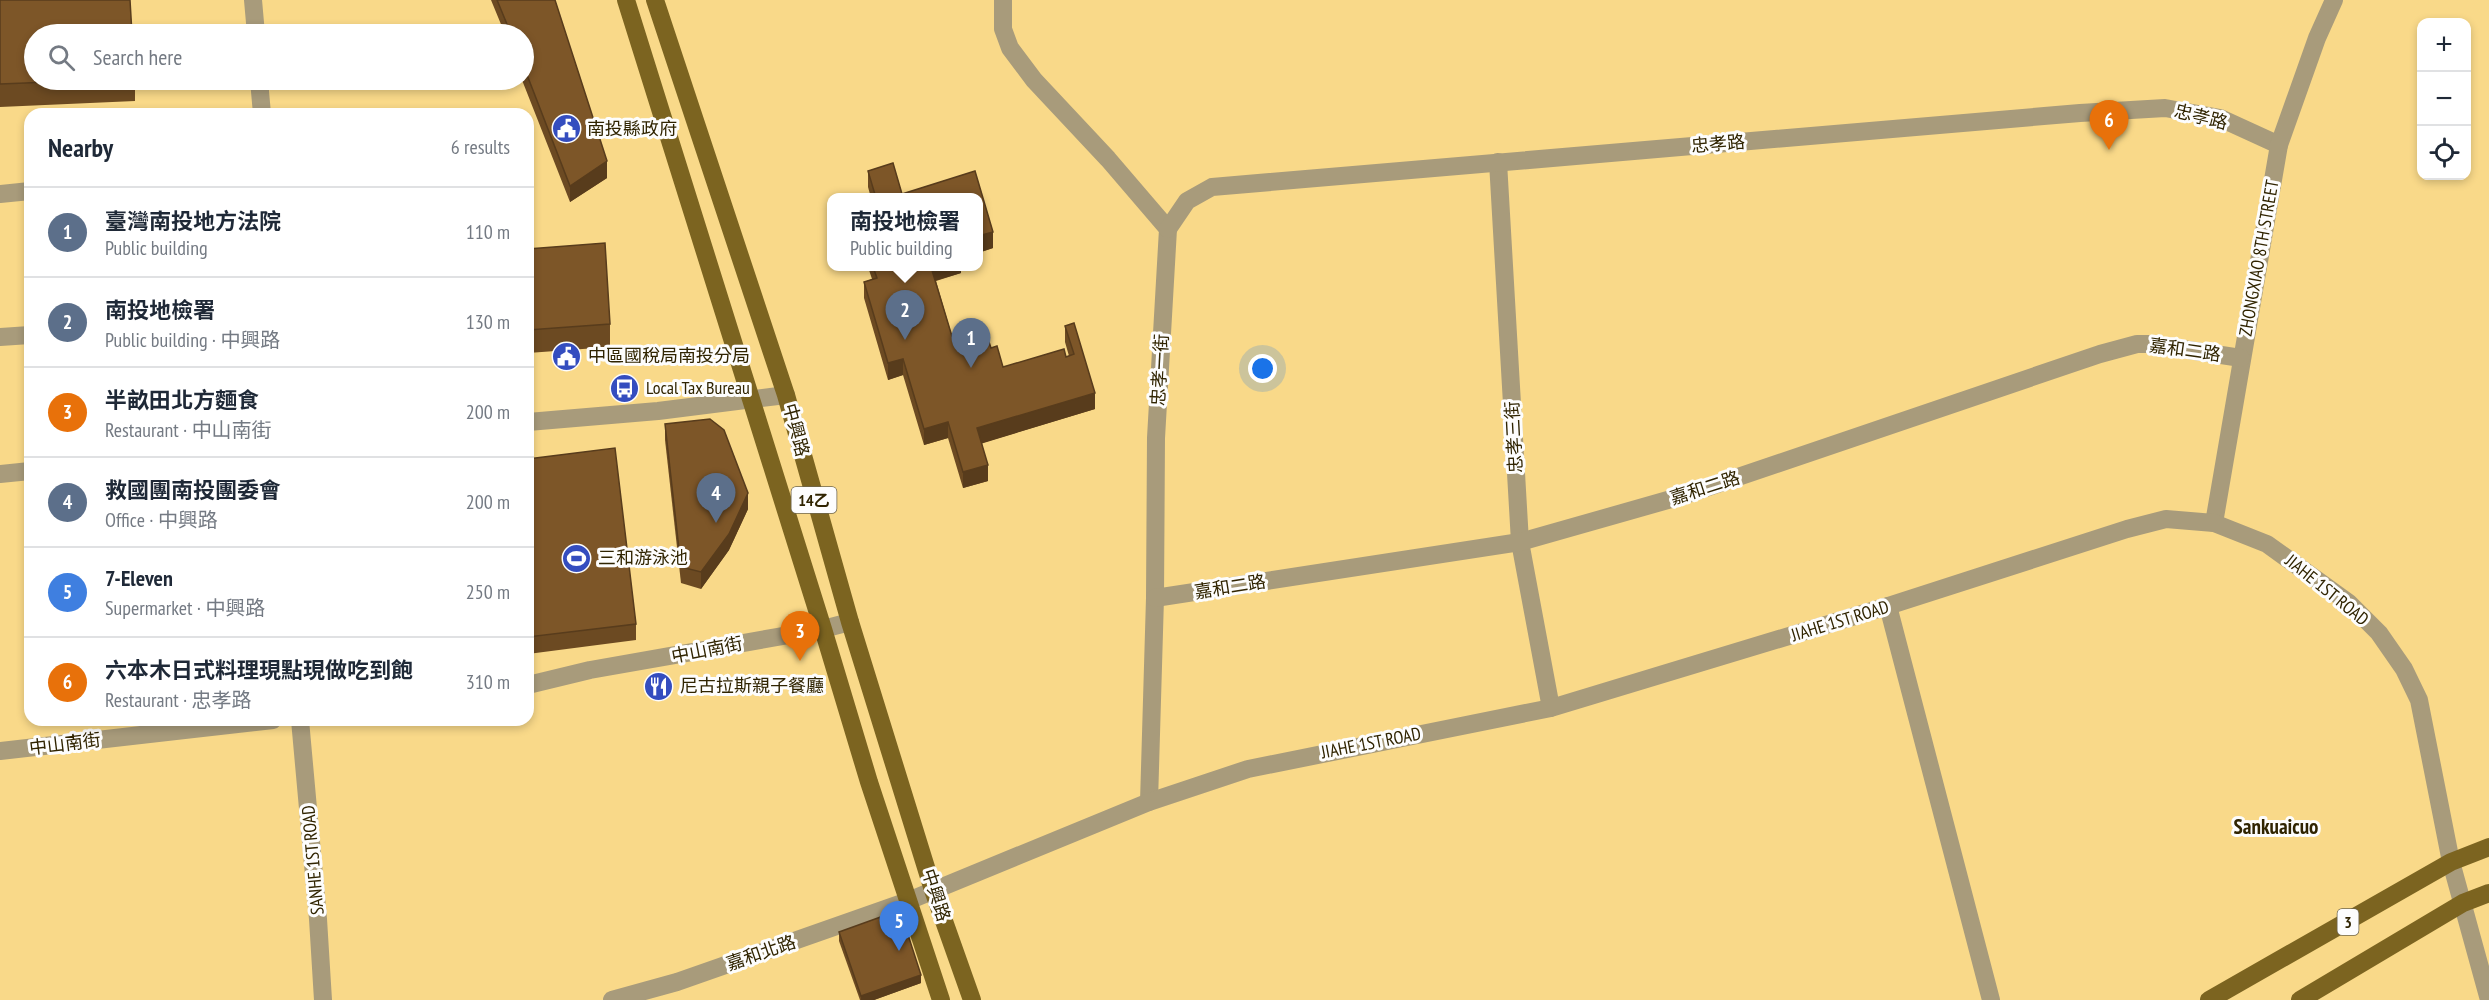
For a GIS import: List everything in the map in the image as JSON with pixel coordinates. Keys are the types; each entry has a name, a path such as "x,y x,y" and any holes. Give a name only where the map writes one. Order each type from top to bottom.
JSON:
{"main road":[{"name":"中興路","path":"626,0 869,782 941,1000"},
{"name":"中興路","path":"655,0 786,395 850,622 933,890 972,1000"},
{"name":"3","path":"2209,1000 2451,862 2489,847"},
{"name":"3","path":"2300,1000 2463,903 2489,893"}],"street":[{"path":"253,0 255,24"},
{"path":"1004,0 1004,29 1010,48 1034,80 1108,159 1168,229"},
{"name":"ZHONGXIAO 8TH STREET","path":"2214,523 2279,145 2317,38 2334,0"},
{"path":"260,90 261,108"},
{"name":"忠孝路","path":"1168,229 1187,201 1212,187 2080,113 2165,108 2220,118 2279,145"},
{"name":"忠孝三街","path":"1498,162 1520,542 1551,708"},
{"path":"0,194 24,192"},
{"name":"忠孝一街","path":"1149,802 1155,598 1156,438 1168,229"},
{"path":"0,338 24,336"},
{"name":"嘉和二路","path":"1155,598 1520,542 1682,496 2100,354 2137,344 2241,358"},
{"path":"534,421 786,395"},
{"path":"0,474 24,472"},
{"name":"JIAHE 1ST ROAD","path":"908,901 1149,802 1248,769 1551,708 1888,606 2127,529 2166,519 2214,523 2267,544 2349,603 2379,633 2404,669 2420,700 2451,862 2489,1000"},
{"path":"1888,606 1991,1000"},
{"name":"中山南街","path":"534,684 590,670 823,629 850,622"},
{"name":"中山南街","path":"0,751 220,726"},
{"name":"SANHE 1ST ROAD","path":"301,726 323,1000"},
{"name":"嘉和北路","path":"612,1000 677,982 908,901"}],"building":[{"path":"0,0 130,0 131,24 24,24 24,83 0,84"},
{"name":"南投縣政府","path":"497,0 555,0 607,161 570,186 533,90 534,24 507,24"},
{"path":"893,163 902,193 875,193 868,171"},
{"path":"975,171 981,193 905,193"},
{"path":"983,198 993,232 983,235"},
{"path":"605,243 610,324 534,330 534,249"},
{"path":"874,271 932,271 954,343 986,333 991,348 997,346 1003,367 1064,349 1066,357 1074,354 1065,326 1074,323 1095,393 977,428 988,465 963,472 948,422 924,429 903,359 888,363 864,282 877,278"},
{"path":"710,419 724,430 748,493 729,534 701,572 681,567 665,424"},
{"name":"三和游泳池","path":"615,448 636,624 534,636 534,458"},
{"path":"900,910 921,975 861,996 839,932"}],"place":[{"name":"南投縣政府","path":"566,129"},
{"name":"六本木日式料理現點現做吃到飽","path":"2109,150"},
{"name":"南投地檢署","path":"905,340"},
{"name":"中區國稅局南投分局","path":"567,356"},
{"name":"臺灣南投地方法院","path":"971,368"},
{"name":"Local Tax Bureau","path":"625,388"},
{"name":"救國團南投團委會","path":"716,523"},
{"name":"三和游泳池","path":"577,558"},
{"name":"半畝田北方麵食","path":"800,661"},
{"name":"尼古拉斯親子餐廳","path":"659,686"},
{"name":"7-Eleven","path":"899,951"}],"district":[{"name":"Sankuaicuo","path":"2276,827"}]}
